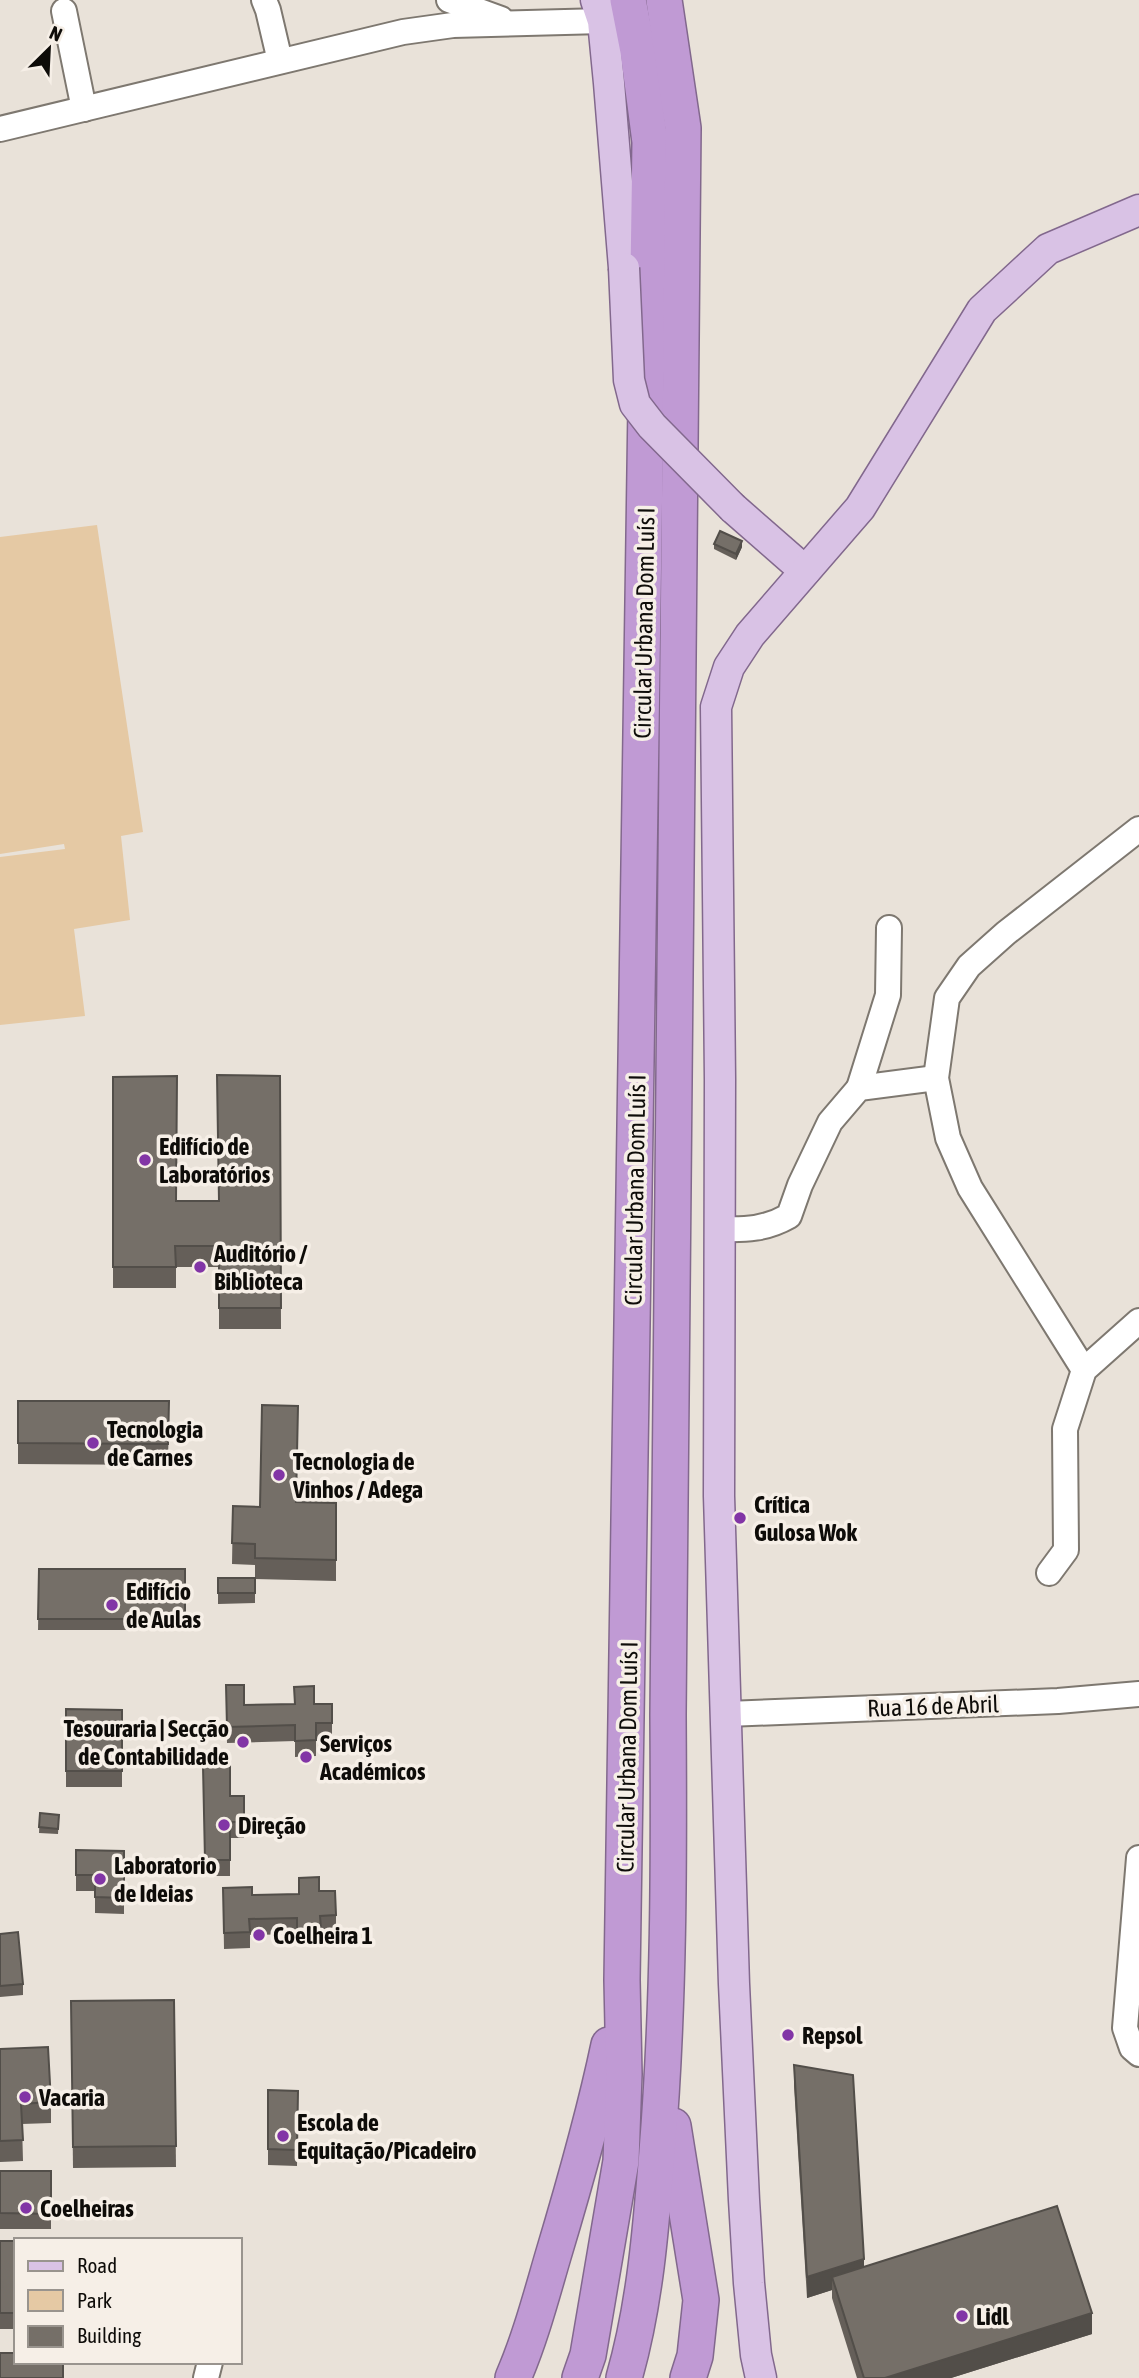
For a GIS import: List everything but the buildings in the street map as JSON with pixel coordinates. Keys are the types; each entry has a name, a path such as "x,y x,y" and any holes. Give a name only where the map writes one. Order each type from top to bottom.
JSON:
{"highway":[{"name":"Circular Urbana Dom Luís I","path":"624,2378 645,2278 664,2071 669,1908 668,1715 683,128 664,0"},
{"name":"Circular Urbana Dom Luís I","path":"580,2378 589,2355 621,2161 624,2074 623,1971 650,142 638,51 609,7"},
{"path":"513,2378 525,2349 576,2180 595,2108 623,1971"},
{"path":"664,2071 701,2300 695,2356 688,2378"}],"main road":[{"path":"609,7 629,380 635,404 652,426 733,508 805,571"},
{"path":"761,2378 756,2355 747,2255 734,1984 719,1496 720,1079 716,707 729,667 750,635 860,508 982,310 1048,249 1139,210"}],"street":[{"path":"264,0 280,61"},
{"path":"449,0 517,24"},
{"path":"0,129 402,32 453,25 517,24 609,7"},
{"path":"64,11 84,109"},
{"path":"1084,1370 970,1188 948,1138 936,1078 947,998 969,966 1006,933 1139,829"},
{"path":"720,1229 748,1230 772,1225 789,1216 800,1185 830,1122 859,1087 888,995 889,928"},
{"path":"859,1087 936,1078"},
{"path":"1049,1573 1066,1550 1065,1429 1084,1370 1139,1321"},
{"name":"Rua 16 de Abril","path":"727,1714 1058,1701 1139,1694"},
{"path":"1139,1858 1125,2028 1132,2048 1139,2054"}],"green space":[{"path":"97,525 143,832 121,836 130,920 74,929 85,1016 0,1025 0,857 65,849 64,844 0,854 0,537"}],"place":[{"name":"Edifício de Laboratórios","path":"145,1160"},
{"name":"Auditório / Biblioteca","path":"200,1267"},
{"name":"Tecnologia de Carnes","path":"93,1443"},
{"name":"Tecnologia de Vinhos / Adega","path":"279,1475"},
{"name":"Crítica Gulosa Wok","path":"740,1518"},
{"name":"Edifício de Aulas","path":"112,1605"},
{"name":"Tesouraria | Secção de Contabilidade","path":"243,1742"},
{"name":"Serviços Académicos","path":"306,1757"},
{"name":"Direção","path":"224,1825"},
{"name":"Laboratorio de Ideias","path":"100,1879"},
{"name":"Coelheira 1","path":"259,1935"},
{"name":"Repsol","path":"788,2035"},
{"name":"Vacaria","path":"25,2097"},
{"name":"Escola de Equitação/Picadeiro","path":"283,2136"},
{"name":"Coelheiras","path":"26,2208"},
{"name":"Lidl","path":"962,2316"}]}
